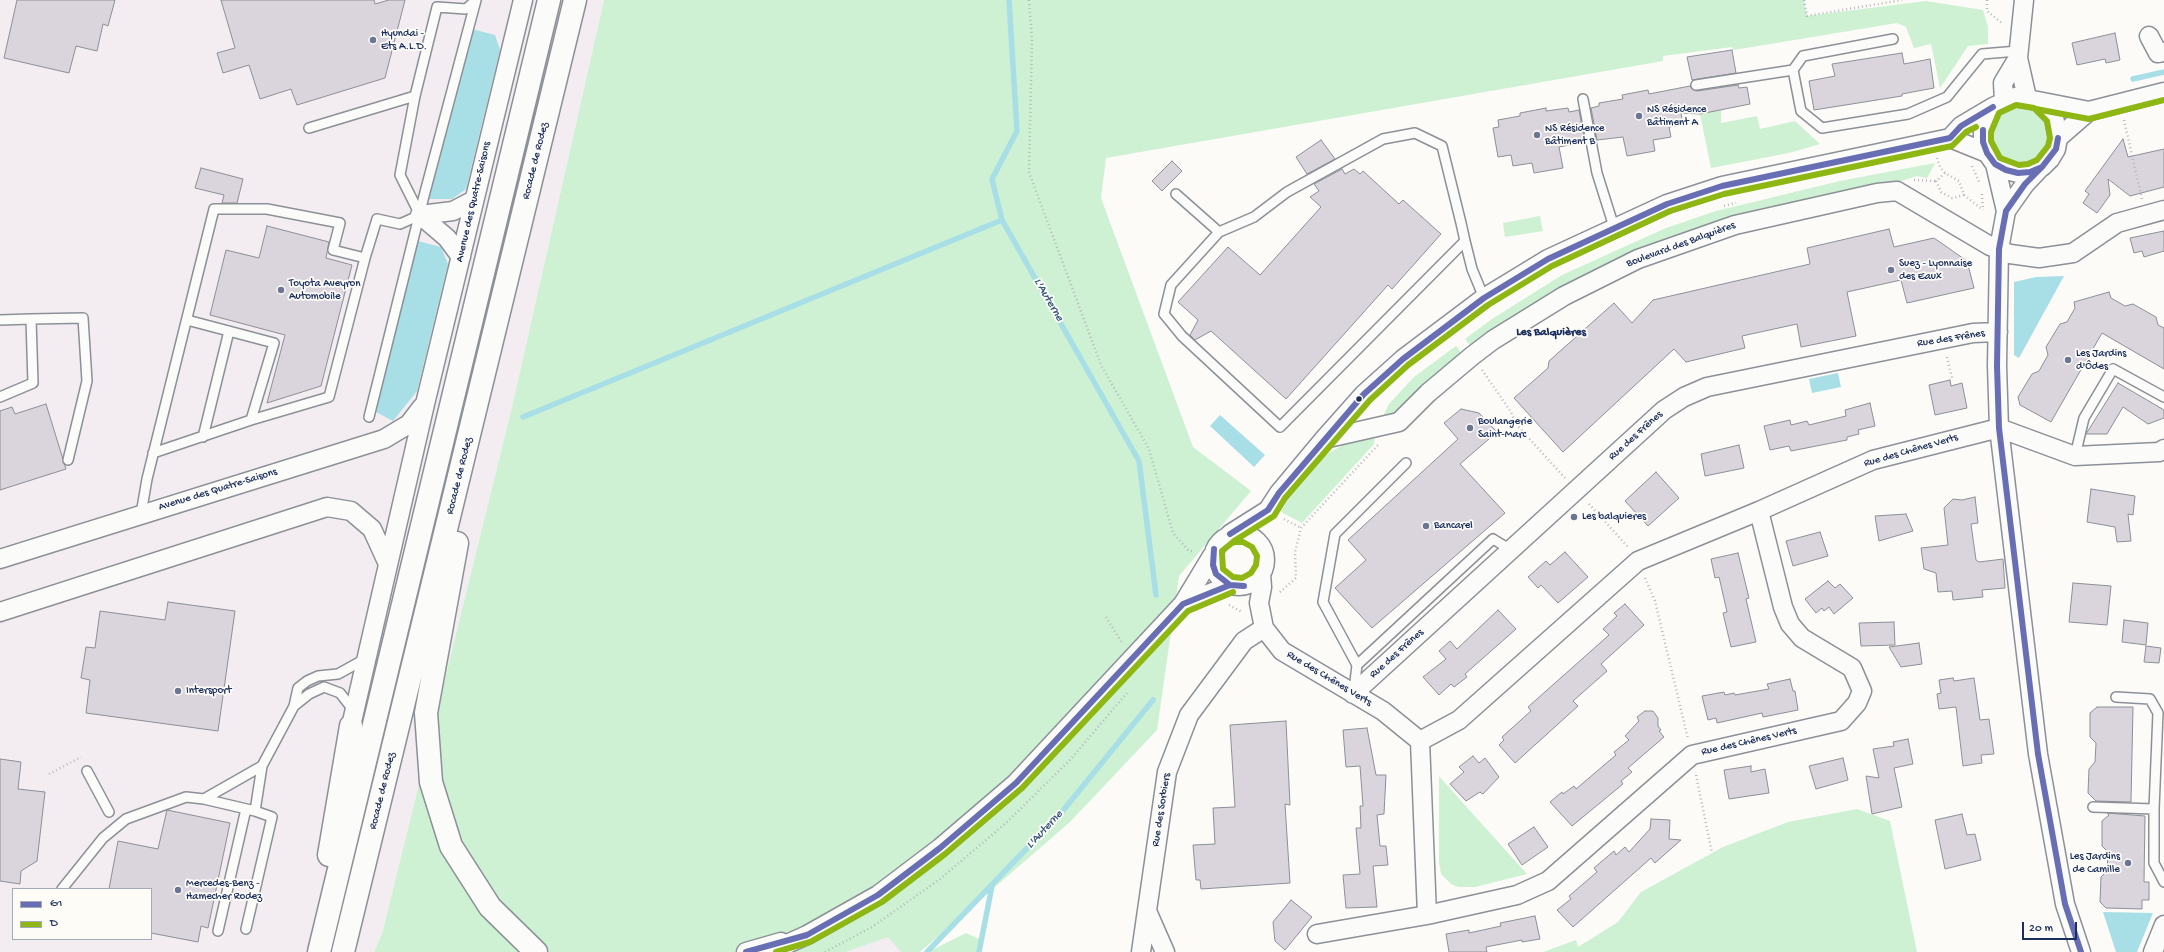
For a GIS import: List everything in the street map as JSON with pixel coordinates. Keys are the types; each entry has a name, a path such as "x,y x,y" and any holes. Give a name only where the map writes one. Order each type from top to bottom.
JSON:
{"highway":[{"path":"318,952 549,0"},
{"name":"Rocade de Rodez","path":"343,952 454,504 575,0"},
{"path":"454,504 458,546 426,713 431,782 451,846 490,907 536,952"},
{"path":"318,952 332,832 353,719"}],"street":[{"name":"Avenue des Quatre-Saisons","path":"353,719 365,659 425,404 523,0"},
{"path":"2006,211 1991,158 1983,142 1983,130 1998,104 2003,83 2013,54 2024,2"},
{"path":"2149,36 2158,53 2164,52"},
{"path":"2013,54 2033,99 2054,117 2058,138 2056,149 2050,159 2025,184 2006,211 1999,249 1999,428 2038,754 2064,897 2081,952"},
{"path":"1183,604 1234,586 1251,583 1261,574 1265,561 1263,547 1268,510 1278,493 1364,394 1404,359 1484,298 1548,259 1614,227 1667,204 1722,186 1950,138 1961,126 1998,104 2015,98 2033,99 2089,111 2164,92"},
{"path":"2058,138 2089,111"},
{"path":"1950,138 1991,158 2006,170 2018,173 2030,172 2042,167"},
{"name":"Boulevard des Balquières","path":"1324,439 1398,422 1428,393 1477,352 1493,340 1564,296 1638,259 1735,225 1877,193 1898,191 1975,238 2010,254 2039,258 2073,253 2116,223 2164,210"},
{"path":"420,215 453,211 474,200"},
{"path":"420,215 447,238 461,257"},
{"name":"Rue des Frênes","path":"1353,694 1664,410 1684,397 1707,387 1973,333 1998,332"},
{"name":"Avenue des Quatre-Saisons","path":"0,559 384,439 409,424 425,404"},
{"path":"1999,428 2075,456 2162,451"},
{"name":"Rue des Chênes Verts","path":"1261,574 1262,588 1259,603 1264,628 1282,651 1383,711 1420,741 1459,720 1638,561 1759,511 1873,460 1999,428"},
{"path":"0,612 327,507 350,512 372,529 388,564"},
{"path":"769,952 807,935 878,895 957,833 1016,783 1183,604 1212,556 1218,543 1268,510"},
{"name":"Rue des Chênes Verts","path":"1317,934 1427,915 1517,895 1548,881 1692,755 1841,721 1857,703 1862,691 1852,668 1802,638 1790,624 1783,606 1759,511"},
{"path":"1230,534 1245,534 1252,536 1263,547"},
{"path":"1212,556 1216,574 1222,580 1234,586 1259,603"},
{"name":"Rue des Sorbiers","path":"1141,952 1167,772 1189,715 1244,641 1264,628"},
{"path":"1420,741 1427,915"},
{"path":"1147,911 1165,952"},
{"path":"2153,952 2164,925"},
{"path":"746,952 807,935"}],"lane":[{"path":"420,215 400,175 415,96 437,7 466,9 476,0"},
{"path":"369,417 476,0"},
{"path":"1696,85 1793,70 1803,56 1893,39"},
{"path":"1793,70 1801,111 1822,128 1908,114 1947,97 1982,54 2013,54"},
{"path":"309,128 415,96"},
{"path":"1583,99 1597,173 1614,227"},
{"path":"1465,242 1280,427 1182,336 1164,314 1171,285 1219,232 1254,217 1286,192 1383,139 1415,132 1442,146 1472,269 1484,298"},
{"path":"1176,194 1219,232"},
{"path":"141,514 153,453 188,320 214,210 267,209 340,223 333,250 364,258"},
{"path":"153,453 251,420 329,397 364,258 377,219 400,224 420,215"},
{"path":"0,320 83,318 87,381 68,460"},
{"path":"0,397 33,383 31,319"},
{"path":"188,320 274,343 251,420"},
{"path":"203,437 229,331"},
{"path":"2075,456 2084,418 2113,369 2164,397"},
{"path":"1353,694 1357,665 1323,602 1334,534 1406,463"},
{"path":"1357,665 1493,539 1511,550"},
{"path":"218,930 262,766 294,706 298,688 307,681 318,676 338,674 365,659"},
{"path":"294,706 309,694 324,687 340,693 353,719"},
{"path":"2116,697 2150,699 2158,713 2154,809 2154,863 2164,882"},
{"path":"204,799 262,766"},
{"path":"87,771 109,812"},
{"path":"63,888 103,838 126,819 186,797 204,799 251,810 272,817 246,929"},
{"path":"2093,807 2154,809"}],"path":[{"path":"1029,0 1032,38 1029,172 1101,365 1149,449 1173,533 1188,550 1212,556"},
{"path":"1804,0 1807,16 1902,0"},
{"path":"1987,0 1987,11 1991,16 2002,21 2013,54"},
{"path":"2123,117 2145,215"},
{"path":"1930,159 1943,157"},
{"path":"1937,158 1940,167 1945,173 1959,182 1964,195 1983,210 1982,188 1971,162"},
{"path":"1945,173 1936,182 1941,192 1952,198 1964,195"},
{"path":"1720,207 1742,202"},
{"path":"1946,352 1952,378"},
{"path":"1259,603 1275,596 1296,578 1295,552 1301,528 1378,445 1381,436 1380,427"},
{"path":"1106,617 1120,641 1136,656"},
{"path":"48,774 81,757"}],"shaded area":[{"path":"0,0 604,0 512,407 382,934 374,952 0,952"},
{"path":"889,936 901,952 846,952"}],"green space":[{"path":"604,0 1804,0 1807,16 1926,1 1983,10 1988,27 1988,44 1968,46 1940,88 1931,44 1914,48 1906,27 1897,23 1734,50 1732,47 1663,56 1663,61 1106,158 1101,198 1193,447 1251,491 1179,576 1157,730 1070,822 920,952 901,952 888,937 846,952 374,952 382,934 512,407"},
{"path":"2020,106 2031,108 2044,119 2047,124 2049,135 2047,146 2036,159 2031,162 2020,164 2009,162 1996,151 1993,146 1991,135 1993,124 2004,111 2009,108"},
{"path":"1721,109 1721,123 1757,116 1760,129 1795,121 1820,144 1789,153 1711,168 1700,114"},
{"path":"1935,163 1927,178 1916,176 1899,182 1887,182 1795,202 1746,214 1670,238 1611,262 1552,293 1472,348 1465,339 1492,319 1562,275 1666,228 1716,211 1840,181"},
{"path":"1540,216 1543,231 1505,237 1503,223"},
{"path":"1456,346 1463,355 1431,378 1392,414 1382,418 1389,404 1414,377"},
{"path":"1375,434 1374,444 1302,523 1281,512 1294,487 1327,454 1352,440"},
{"path":"1439,776 1527,874 1475,887 1458,887 1451,884 1441,874 1439,862"},
{"path":"1857,809 1890,821 1917,952 1543,952 1576,940 1578,947 1618,922 1641,892 1723,847 1788,822"},
{"path":"966,933 981,940 978,952 928,952"}],"water":[{"path":"472,29 495,35 500,50 466,189 452,199 429,199"},
{"path":"418,241 441,247 448,264 417,391 393,421 376,412"},
{"path":"2064,276 2019,358 2014,355 2014,282 2036,277"},
{"path":"1838,373 1841,387 1812,393 1809,379"},
{"path":"1220,415 1265,455 1254,467 1210,426"},
{"path":"2103,912 2153,913 2137,952 2116,952"}],"building":[{"path":"17,0 115,0 108,26 103,24 97,51 76,46 69,73 4,58"},
{"path":"221,0 374,0 375,4 389,0 405,0 385,78 297,105 291,89 260,99 249,65 223,73 217,53 235,48"},
{"path":"2115,33 2120,60 2106,63 2105,59 2077,65 2072,43"},
{"path":"1732,50 1736,73 1692,80 1687,57"},
{"path":"1902,53 1904,64 1930,59 1934,88 1902,94 1902,96 1814,110 1809,81 1835,76 1832,64"},
{"name":"NS Résidence Bâtiment A","path":"1738,85 1739,88 1747,87 1750,104 1700,114 1681,113 1683,125 1669,127 1671,137 1653,140 1655,151 1627,156 1623,137 1597,140 1591,108 1599,106 1599,103 1623,99 1622,95 1648,90 1649,94 1690,86 1693,90 1697,91"},
{"name":"NS Résidence Bâtiment B","path":"1546,108 1546,111 1568,108 1569,112 1579,110 1585,142 1559,147 1563,168 1534,173 1532,163 1513,166 1511,155 1498,157 1493,128 1499,127 1498,120 1520,116 1520,113"},
{"path":"2123,139 2128,157 2164,149 2164,187 2130,196 2108,179 2110,195 2097,213 2083,203 2089,194 2085,191"},
{"path":"1321,140 1335,159 1307,174 1296,157"},
{"path":"1172,161 1182,171 1162,191 1152,181"},
{"path":"201,168 243,179 237,203 222,203 224,195 195,188"},
{"path":"1342,169 1345,174 1354,169 1360,174 1363,171 1399,204 1403,200 1441,234 1392,289 1388,285 1286,399 1211,331 1195,340 1190,335 1198,320 1178,302 1228,247 1260,275 1321,207 1310,197 1319,191 1314,184"},
{"name":"Toyota Aveyron Automobile","path":"267,226 329,242 326,258 352,265 321,386 267,403 285,335 210,315 226,250 259,258"},
{"path":"1889,229 1894,247 1934,238 1967,261 1974,288 1907,303 1901,280 1847,292 1856,336 1801,347 1797,324 1742,336 1745,348 1686,362 1674,349 1563,452 1514,398 1548,368 1549,361 1614,303 1632,323 1653,300 1810,264 1807,248"},
{"path":"2164,231 2164,251 2144,257 2142,251 2134,253 2130,238"},
{"name":"Les Jardins d'Ôdes","path":"2109,292 2111,298 2125,306 2133,304 2156,317 2158,325 2164,328 2164,369 2102,333 2051,422 2020,405 2018,397 2032,374 2039,371 2048,355 2046,347 2060,324 2067,322 2075,308 2074,302"},
{"path":"1950,380 1951,386 1962,383 1967,408 1935,415 1929,385"},
{"path":"2118,383 2164,410 2164,418 2148,424 2123,407 2107,434 2086,434"},
{"path":"1870,403 1875,426 1858,430 1859,434 1847,437 1847,440 1791,451 1789,446 1770,450 1764,426 1790,420 1791,425 1807,421 1809,425 1846,416 1845,410"},
{"path":"46,404 66,469 0,490 0,411 12,407 15,414"},
{"name":"Bancarel","path":"1461,409 1479,413 1497,432 1460,464 1505,513 1372,628 1335,588 1366,560 1348,540 1458,439 1444,423"},
{"path":"1739,445 1744,468 1705,476 1701,454"},
{"path":"1656,472 1679,498 1648,526 1625,501"},
{"path":"2091,489 2135,496 2133,515 2128,514 2131,541 2117,542 2115,527 2087,522"},
{"path":"1975,497 1978,523 1971,524 1976,560 1979,562 2003,559 2005,588 1982,590 1983,597 1953,600 1952,591 1938,592 1936,573 1924,569 1921,548 1948,545 1944,508 1953,499 1962,500"},
{"path":"1906,514 1913,531 1879,541 1875,516"},
{"path":"1820,532 1828,556 1793,566 1786,541"},
{"path":"1565,552 1588,577 1558,603 1541,585 1538,588 1528,577 1546,561 1550,565"},
{"path":"1738,553 1749,598 1746,599 1756,642 1731,647 1723,613 1727,612 1719,577 1715,578 1711,559"},
{"path":"1828,581 1835,588 1840,584 1853,598 1834,614 1829,607 1824,611 1822,608 1816,613 1805,599"},
{"path":"2073,583 2111,586 2107,625 2069,622"},
{"path":"168,602 235,611 218,731 86,713 90,680 81,678 86,647 95,648 100,611 165,620"},
{"path":"1625,604 1644,625 1601,664 1607,671 1573,701 1578,706 1515,763 1499,745 1504,740 1502,737 1531,711 1528,707 1609,635 1603,629 1617,616 1614,613"},
{"path":"1498,610 1516,629 1465,674 1467,677 1454,687 1451,684 1439,695 1423,677 1446,659 1439,651 1450,641 1457,649"},
{"path":"2124,620 2148,623 2146,645 2122,642"},
{"path":"1894,622 1895,645 1861,646 1859,623"},
{"path":"1919,643 1922,664 1901,667 1889,647"},
{"path":"2146,646 2161,648 2159,663 2144,662"},
{"path":"1953,678 1954,681 1974,678 1980,720 1989,719 1994,754 1981,755 1982,763 1963,766 1956,707 1939,709 1937,694 1941,693 1939,680"},
{"path":"1790,679 1793,691 1795,691 1798,710 1763,717 1762,713 1717,723 1716,718 1708,720 1702,696 1724,692 1725,695 1734,693 1735,695 1769,689 1767,684"},
{"path":"2097,707 2133,707 2131,802 2096,801 2088,793 2089,769 2095,762 2096,743 2090,737 2090,713"},
{"path":"1645,711 1653,711 1658,718 1658,726 1661,730 1659,731 1664,737 1628,768 1632,772 1621,781 1623,784 1572,826 1550,802 1562,792 1563,794 1574,786 1576,789 1616,755 1614,752 1629,740 1625,736 1639,721 1637,717"},
{"path":"1286,721 1290,805 1285,804 1290,883 1201,889 1200,880 1196,880 1193,845 1215,844 1213,808 1235,807 1230,725"},
{"path":"1367,728 1376,775 1386,775 1384,814 1377,815 1380,846 1386,846 1388,865 1373,866 1377,907 1346,908 1343,875 1360,874 1356,828 1361,828 1360,806 1363,806 1360,766 1346,767 1343,730"},
{"path":"1908,739 1913,764 1894,768 1902,807 1872,814 1866,776 1879,778 1873,749 1894,746 1893,742"},
{"path":"1473,756 1479,763 1485,758 1499,777 1483,794 1480,792 1466,801 1450,784 1464,772 1459,767"},
{"path":"1843,758 1848,780 1816,789 1809,766"},
{"path":"0,759 21,762 18,789 45,792 37,861 21,871 20,884 0,881"},
{"path":"1751,766 1751,772 1765,769 1769,793 1729,799 1724,770"},
{"path":"167,810 230,823 208,928 201,926 198,942 152,933 152,888 109,888 118,841 158,849"},
{"name":"Les Jardins de Camille","path":"2107,813 2145,816 2144,882 2149,882 2149,900 2142,900 2142,909 2106,908 2100,902 2101,877 2107,871 2108,852 2102,846 2102,821 2109,815"},
{"path":"1962,814 1967,835 1975,834 1981,860 1945,869 1935,820"},
{"path":"1651,819 1670,820 1669,839 1681,840 1655,863 1651,858 1573,927 1557,910 1571,899 1569,896 1597,872 1594,868 1614,851 1616,855 1625,847 1629,852 1650,829"},
{"path":"1534,827 1548,847 1522,865 1508,844"},
{"path":"1291,900 1312,917 1285,950 1275,941 1273,922"},
{"path":"1535,916 1540,939 1522,942 1522,940 1486,947 1487,952 1449,952 1446,934 1469,930 1469,933 1501,926 1500,923"}],"waterway":[{"name":"L'Auterne","path":"1009,0 1017,131 992,179 1002,220 1139,461 1156,595"},
{"path":"2133,79 2164,72"},
{"path":"523,417 1002,220"},
{"name":"L'Auterne","path":"927,952 1061,813 1153,700"},
{"path":"979,952 992,886"}],"transit line":[{"name":"D","path":"2036,109 2089,119 2164,100"},
{"name":"D","path":"2016,105 2034,108 2047,121 2050,138 2048,146 2037,160 2028,164 2019,165 2000,158 1991,141 1991,132 1999,113 2016,105"},
{"name":"G1","path":"1230,534 1268,510 1279,493 1364,394 1403,359 1484,298 1548,259 1667,204 1722,186 1950,138 1961,126 1993,107"},
{"name":"D","path":"1234,541 1274,516 1285,498 1370,400 1408,365 1488,305 1552,266 1670,211 1724,194 1952,146 1966,132 1976,127"},
{"name":"G1","path":"1983,130 1983,142 1987,153 1995,164 2006,170 2018,173 2030,172 2042,167 2056,149 2058,138"},
{"name":"G1","path":"2042,167 2025,184 2006,211 1999,249 1997,366 1999,428 2038,754 2065,904 2081,952"},
{"name":"D","path":"1222,551 1233,542 1243,542 1252,547 1257,556 1256,565 1251,573 1242,578 1233,577 1223,569 1222,553"},
{"name":"G1","path":"1214,549 1213,565 1216,574 1230,585 1244,586"},
{"name":"G1","path":"746,952 807,935 878,895 940,848 1016,783 1183,604 1230,585"},
{"name":"D","path":"776,952 810,942 882,902 945,854 1022,788 1188,611 1233,592"}],"place":[{"name":"Hyundai - Ets A.L.D.","path":"373,40"},
{"name":"NS Résidence Bâtiment A","path":"1639,116"},
{"name":"NS Résidence Bâtiment B","path":"1537,135"},
{"name":"Suez - Lyonnaise des Eaux","path":"1891,270"},
{"name":"Toyota Aveyron Automobile","path":"281,290"},
{"name":"Les Jardins d'Ôdes","path":"2068,360"},
{"name":"Boulangerie Saint-Marc","path":"1470,428"},
{"name":"Les balquieres","path":"1574,517"},
{"name":"Bancarel","path":"1426,526"},
{"name":"Intersport","path":"178,691"},
{"name":"Les Jardins de Camille","path":"2128,863"},
{"name":"Mercedes-Benz - Hamecher Rodez","path":"178,890"}],"district":[{"name":"Les Balquières","path":"1551,333"}]}
